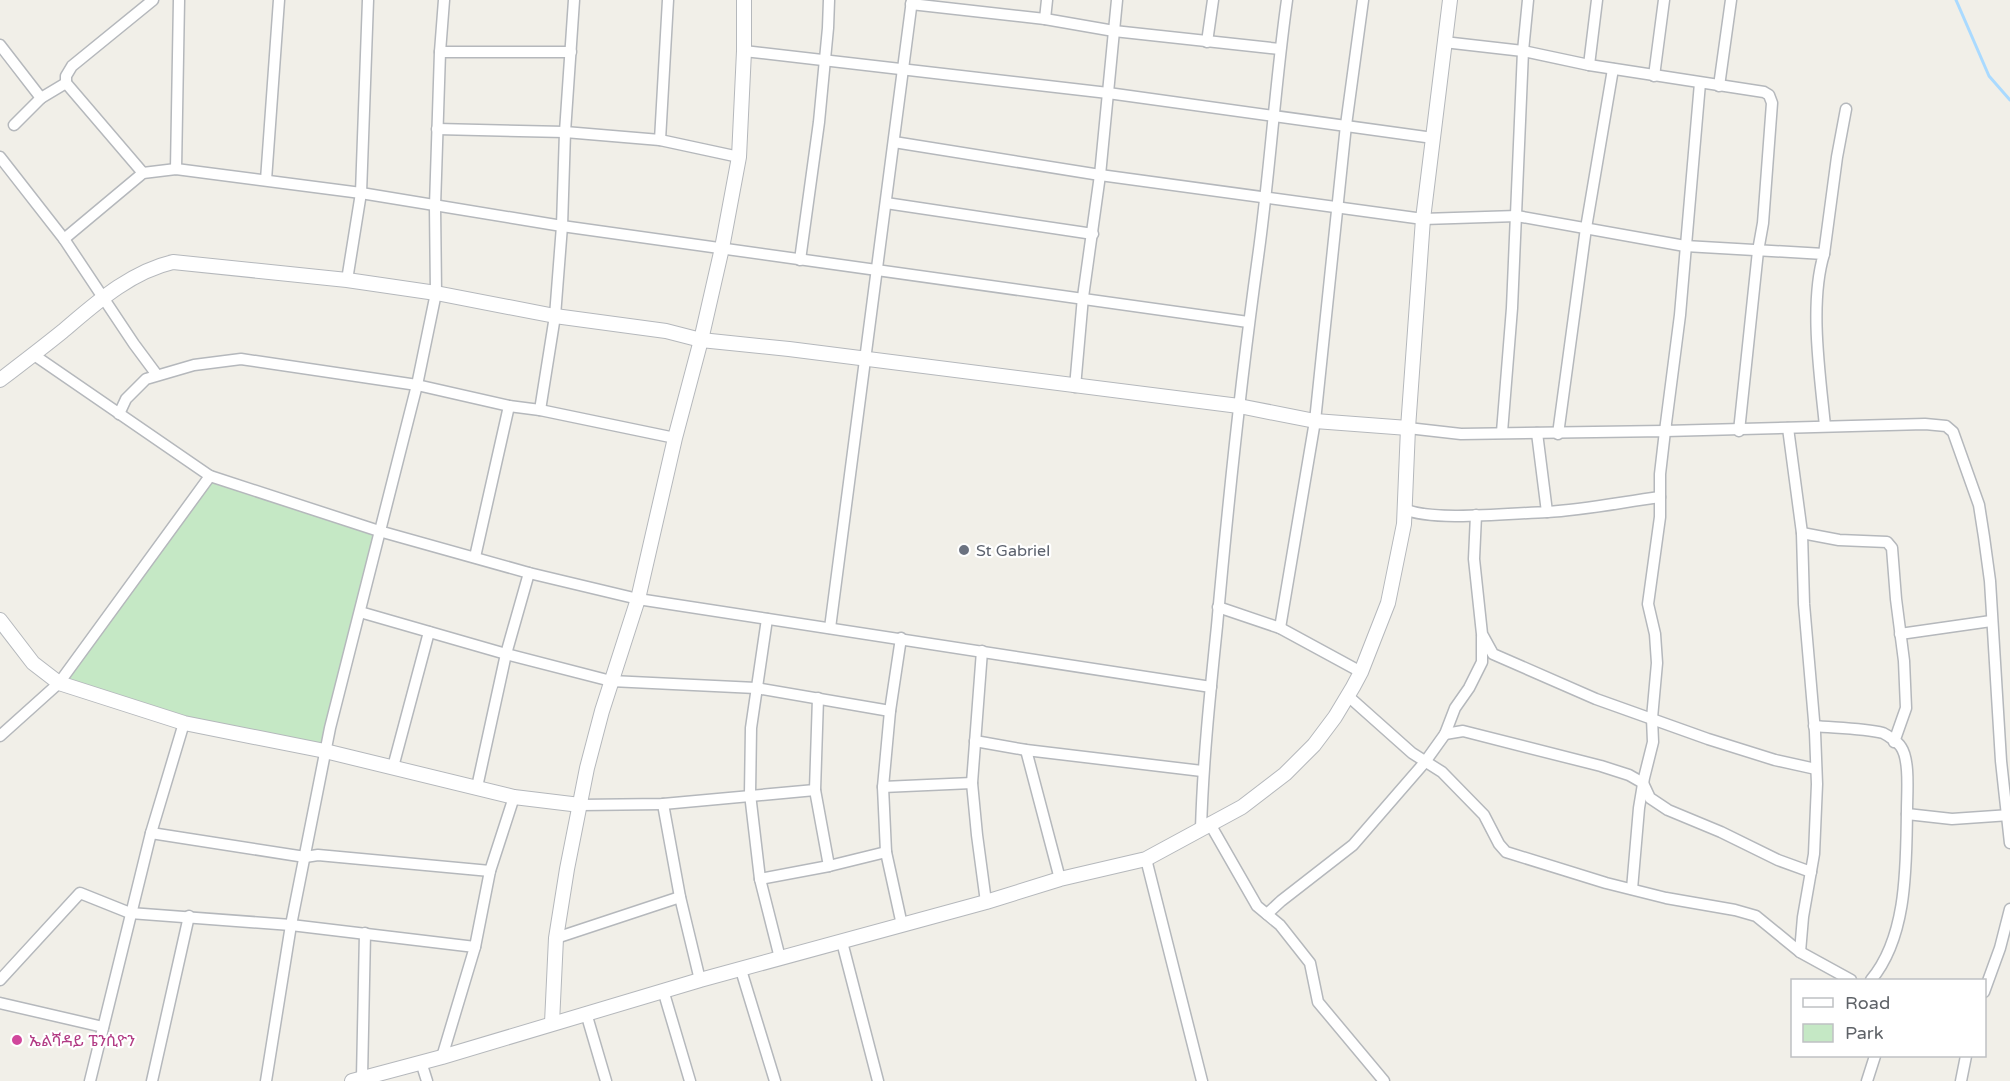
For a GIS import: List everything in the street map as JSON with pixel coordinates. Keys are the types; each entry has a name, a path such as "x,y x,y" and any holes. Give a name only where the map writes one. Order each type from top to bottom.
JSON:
{"street":[{"path":"143,173 66,83 66,76 72,66 153,0"},
{"path":"176,169 179,0"},
{"path":"266,180 279,0"},
{"path":"347,280 361,193 368,0"},
{"path":"266,1081 291,925 325,751 417,385 436,293 437,129 444,0"},
{"path":"540,410 555,316 574,0"},
{"path":"660,140 668,0"},
{"path":"552,1023 556,938 587,768 611,681 638,599 722,248 739,157 744,0"},
{"path":"800,260 819,122 829,0"},
{"path":"1045,19 1047,0"},
{"path":"1075,387 1083,297 1100,175 1117,0"},
{"path":"1208,42 1213,0"},
{"path":"1287,0 1266,196 1248,322 1218,607 1202,771 1205,827 1257,906 1280,925 1310,963 1318,1002 1384,1081"},
{"path":"1280,628 1315,421 1346,125 1363,0"},
{"path":"365,933 357,1080 442,1057 663,990 986,902 1060,879 1146,859 1242,807 1286,774 1314,745 1348,696 1361,672 1388,603 1404,524 1408,428 1423,219 1450,0"},
{"path":"1502,432 1517,216 1523,51 1528,0"},
{"path":"1588,65 1597,0"},
{"path":"1654,76 1664,0"},
{"path":"1719,86 1731,0"},
{"path":"830,628 912,2 1045,19 1114,31 1280,49"},
{"path":"1444,42 1523,51 1588,65 1764,92 1769,95 1773,103 1763,223 1739,431"},
{"path":"0,45 41,98"},
{"path":"744,51 1108,93 1433,138"},
{"path":"440,52 571,52"},
{"path":"1558,434 1586,228 1613,69"},
{"path":"1632,889 1643,783 1653,742 1652,718 1657,663 1655,634 1648,604 1660,517 1660,474 1680,315 1684,246 1700,82"},
{"path":"14,125 41,98 66,83"},
{"path":"1825,426 1817,346 1817,306 1836,157 1846,109"},
{"path":"437,129 565,132 660,140 739,157"},
{"path":"894,142 1100,175 1423,219 1517,216 1684,246 1824,254"},
{"path":"0,157 64,239 157,375"},
{"path":"64,239 143,173 176,169 361,193 562,226 1083,297 1248,322"},
{"path":"886,203 1093,234"},
{"path":"0,380 103,298 153,267 173,262 347,280 436,293 555,316 666,331 701,340 1239,406 1315,421 1461,434 1739,431 1925,424 1946,426 1953,432 1979,504 1990,581 1991,621 2010,843"},
{"path":"34,355 210,476 380,531 530,573 638,599 1211,687"},
{"path":"119,414 126,399 146,379 194,364 241,359 417,385 509,406 540,410 675,438"},
{"path":"475,557 509,406"},
{"path":"1788,428 1802,533 1804,604 1816,769 1814,854 1803,916 1800,952"},
{"path":"1537,433 1546,512"},
{"path":"2,731 59,683 210,476"},
{"path":"1404,509 1416,514 1476,515 1546,512 1585,510 1660,497"},
{"path":"1267,914 1353,845 1425,762 1446,734 1455,708 1469,688 1482,662 1482,634 1474,559 1476,515"},
{"path":"1802,533 1839,540 1887,543 1892,548 1904,661 1906,708 1894,742"},
{"path":"477,788 506,654 530,573"},
{"path":"1218,607 1280,628 1361,672"},
{"path":"360,612 611,681 756,688 890,711"},
{"path":"767,619 751,728 750,794 760,879 780,958"},
{"path":"0,620 33,663 59,683 184,723 325,751 514,797 580,805 663,804 750,794 815,790"},
{"path":"1900,634 1991,621"},
{"path":"393,767 429,632"},
{"path":"1482,634 1493,654 1596,699 1708,739 1775,760 1816,769"},
{"path":"901,638 890,711 883,787 886,852 902,925"},
{"path":"982,651 972,783 986,902"},
{"path":"1348,696 1412,753 1442,772 1484,815 1499,844 1506,852 1666,898 1736,910 1756,916 1800,952 1847,979"},
{"path":"818,698 815,790 829,866"},
{"path":"90,1081 151,833 184,723"},
{"path":"1814,726 1885,734 1901,747 1908,772 1907,868 1901,909 1881,969 1873,979"},
{"path":"1446,734 1463,731 1629,775 1643,783 1650,798 1668,810 1721,832 1778,860 1811,872"},
{"path":"975,741 1026,750 1202,771"},
{"path":"1026,750 1060,879"},
{"path":"883,787 972,783"},
{"path":"442,1057 475,947 490,872 514,797"},
{"path":"663,804 680,897 700,980"},
{"path":"1907,814 1952,819 2008,815"},
{"path":"151,833 304,857 318,855 490,872"},
{"path":"760,879 886,852"},
{"path":"1146,859 1202,1081"},
{"path":"0,980 80,893 130,913 291,925 475,947"},
{"path":"556,938 680,897"},
{"path":"1986,986 2000,948 2010,909"},
{"path":"152,1081 189,916"},
{"path":"842,942 878,1081"},
{"path":"741,970 775,1081"},
{"path":"663,990 690,1081"},
{"path":"0,1003 103,1027"},
{"path":"586,1013 606,1081"},
{"path":"1867,1081 1875,1057"},
{"path":"1961,1081 1966,1057"},
{"path":"421,1062 427,1081"}],"green space":[{"path":"210,478 380,533 326,753 179,722 60,681"}],"waterway":[{"path":"1956,0 1989,76 2010,100"}],"place":[{"name":"St Gabriel","path":"964,550"},
{"name":"ኤልሻዳይ ፔንሲዮን","path":"17,1040"}]}
